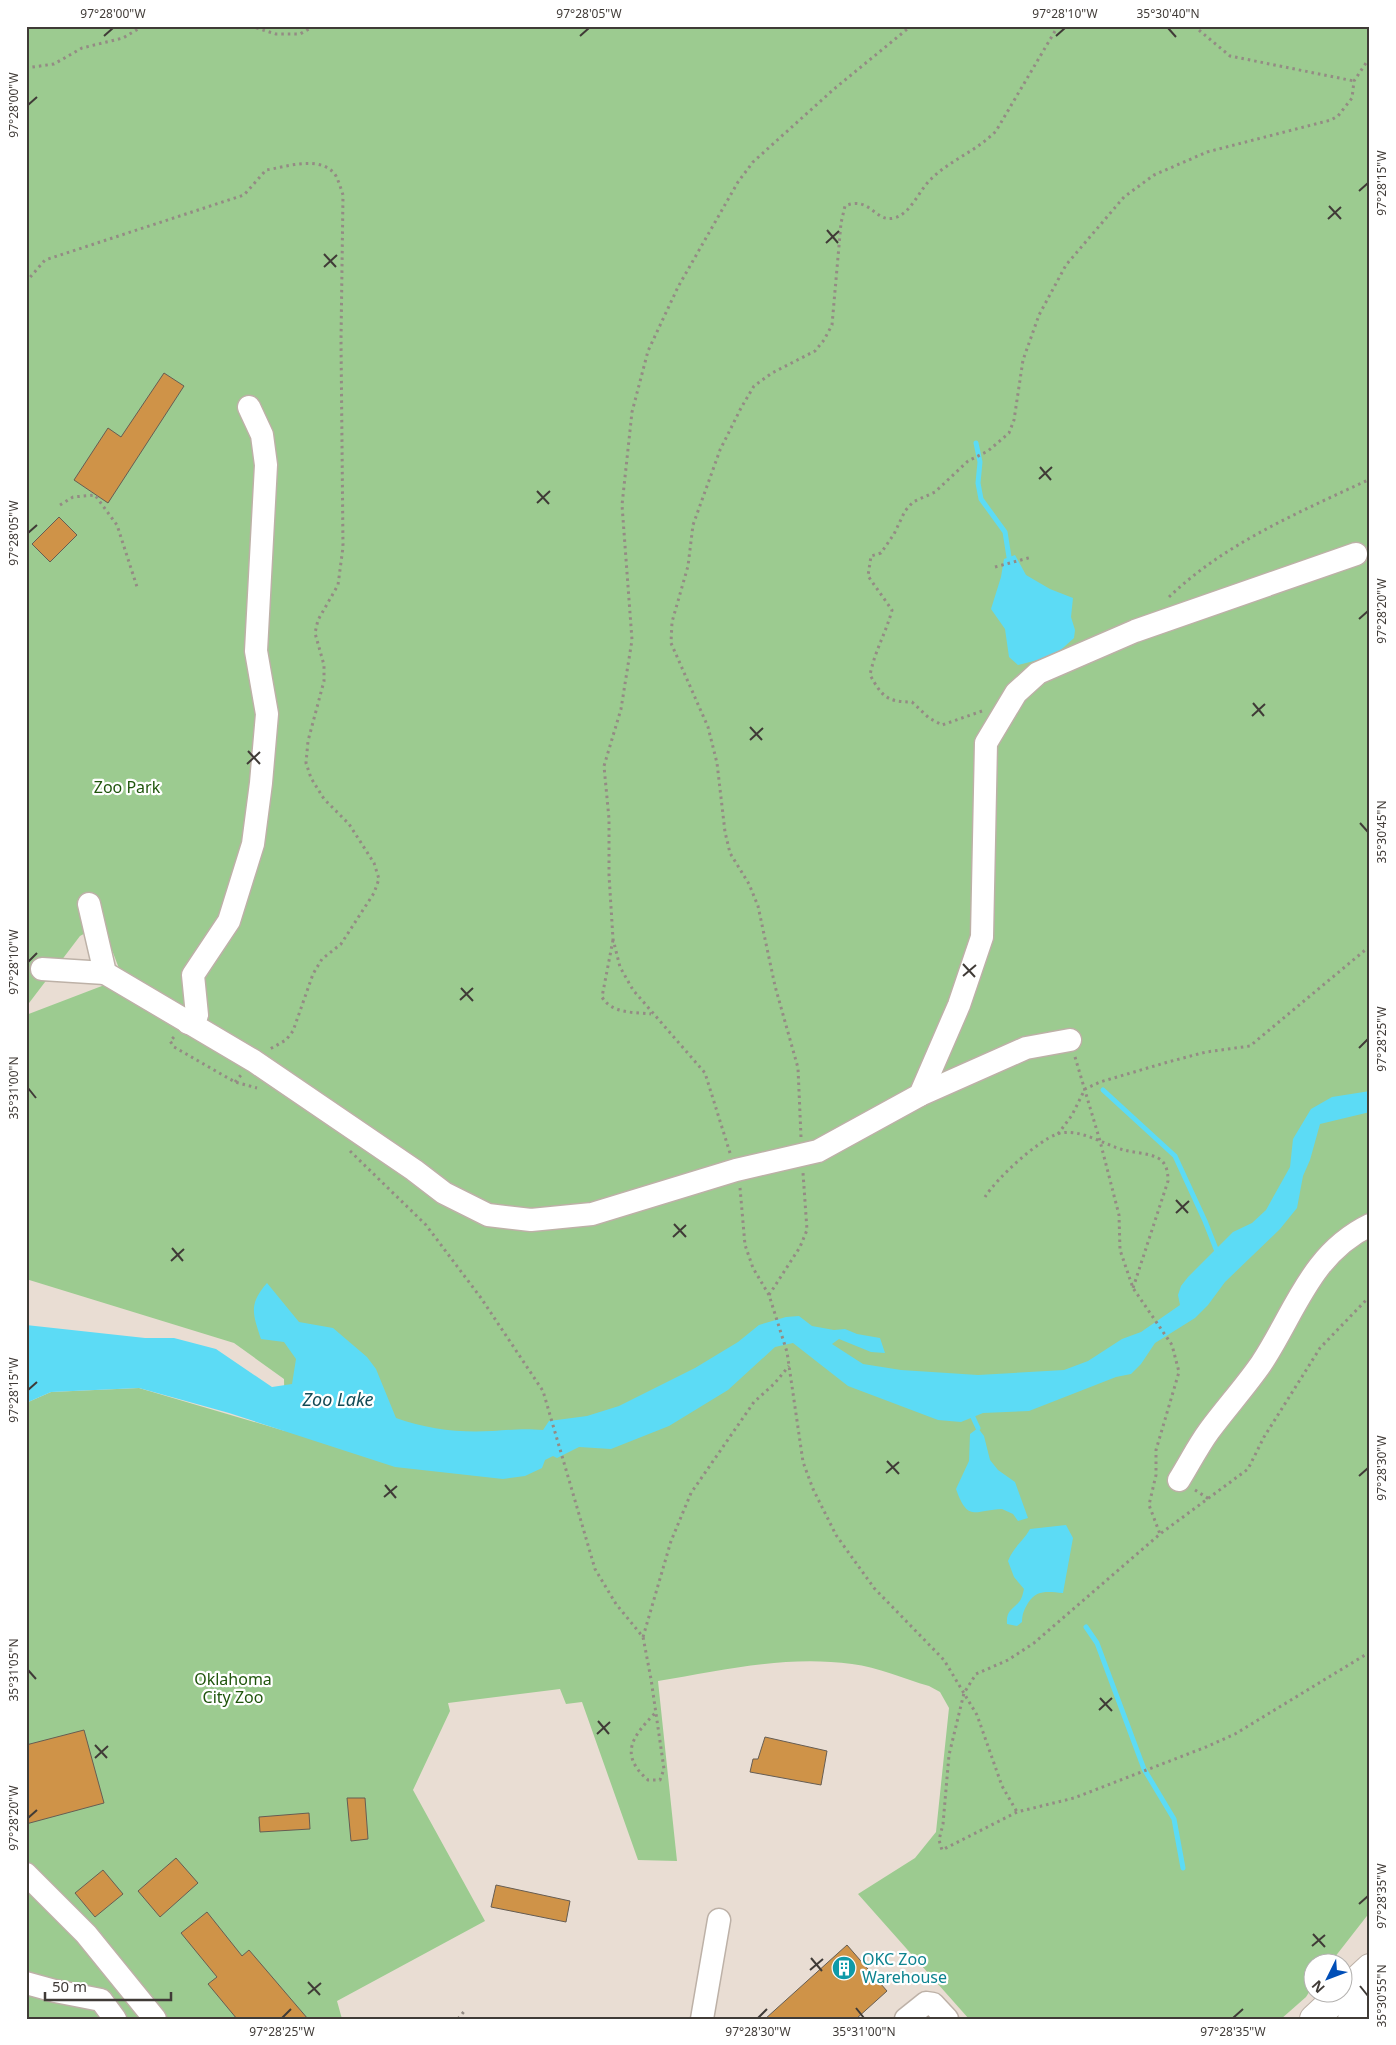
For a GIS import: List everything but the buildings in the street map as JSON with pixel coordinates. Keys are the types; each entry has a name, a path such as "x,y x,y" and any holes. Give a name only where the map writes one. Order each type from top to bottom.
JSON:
{"main road":[{"path":"1354,1982 1370,1968"},
{"path":"1314,2019 1332,2002"},
{"path":"1352,2019 1370,2003"}],"street":[{"path":"188,1022 197,1015 193,975 230,920 253,844 262,784 267,714 256,651 266,465 262,436 249,407"},
{"path":"920,1095 960,1005 982,937 986,744 1016,693 1038,672 1135,631 1356,554"},
{"path":"88,904 105,973"},
{"path":"42,970 105,973 254,1062 414,1170 444,1194 488,1215 531,1220 592,1214 736,1170 818,1151 920,1095 1026,1048 1070,1040"},
{"path":"1179,1480 1209,1431 1262,1362 1307,1280 1331,1252 1356,1231 1370,1225"},
{"path":"26,1874 86,1934 149,2011"},
{"path":"702,2019 719,1920"},
{"path":"26,1982 55,1991 149,2011"},
{"path":"100,2000 115,2019"},
{"path":"906,2019 926,2003 933,2004 947,2019"}],"path":[{"path":"26,68 54,64 82,48 123,38 143,26"},
{"path":"250,26 276,34 300,34 314,26"},
{"path":"911,26 834,89 753,162 738,182 678,287 648,351 632,412 622,505 632,640 621,709 604,766 609,819 609,875 613,939 620,967 633,990 652,1014 705,1072 742,1195 745,1245 753,1268 768,1295 787,1352 803,1462 813,1489 836,1535 874,1588 944,1660 977,1715 1002,1786 1017,1812"},
{"path":"768,1295 800,1247 807,1230 798,1068 775,986 758,906 749,884 730,853 725,832 718,763 708,727 671,643 672,622 688,566 693,525 720,450 754,386 815,351 824,340 832,325 841,223 845,206 855,202 865,204 883,217 894,218 905,212 940,170 986,142 996,131 1058,26"},
{"path":"1194,26 1230,56 1354,81"},
{"path":"1016,693 974,715 942,724 929,718 912,702 898,702 882,696 870,674 875,651 887,629 892,610 868,576 871,556 881,552 894,534 905,511 913,502 936,492 972,459 986,452 1008,433 1014,420 1024,360 1039,315 1066,265 1124,197 1154,175 1207,152 1331,120 1338,116 1352,98 1354,81 1370,57"},
{"path":"26,282 46,260 244,195 266,170 314,163 324,166 335,175 343,195 341,340 343,547 338,585 318,620 315,634 324,665 324,681 308,741 306,763 311,778 324,799 348,824 374,863 379,879 374,893 341,944 322,959 313,974 293,1031 286,1040 260,1055 235,1082"},
{"path":"1167,600 1223,554 1245,541 1370,479"},
{"path":"60,505 73,497 95,495 117,525 138,590"},
{"path":"995,567 1032,557"},
{"path":"613,939 602,998 606,1005 619,1011 652,1014"},
{"path":"985,1197 994,1183 1027,1154 1058,1134 1072,1115 1085,1089 1100,1082 1206,1052 1250,1046 1370,946"},
{"path":"188,1022 170,1041 174,1047 235,1082 264,1090"},
{"path":"1070,1040 1100,1141 1119,1215 1120,1250 1133,1288 1172,1345 1179,1372 1156,1450 1156,1475 1149,1505 1160,1534"},
{"path":"1058,1134 1078,1134 1122,1150 1159,1158 1167,1168 1168,1181 1163,1201 1133,1288"},
{"path":"349,1150 426,1225 481,1298 543,1391 595,1569 616,1604 642,1637"},
{"path":"1370,1296 1320,1348 1264,1437 1248,1469 1160,1534 1034,1643 1008,1660 976,1674 964,1693 949,1754 944,1824 939,1840 942,1850 1017,1812 1074,1798 1235,1734 1370,1652"},
{"path":"656,1712 632,1742 631,1754 640,1772 648,1780 660,1780 664,1769 656,1712 642,1637 671,1541 691,1493 754,1402 774,1384 789,1365"},
{"path":"458,2019 466,2009"}],"green space":[{"path":"26,26 1370,26 1370,1912 1339,1952 1304,1952 1304,1999 1281,2019 969,2019 858,1894 915,1858 936,1832 949,1708 940,1692 929,1686 852,1664 803,1661 731,1668 658,1681 677,1861 638,1860 582,1702 566,1704 560,1689 448,1703 450,1711 413,1790 485,1921 337,2001 342,2019 26,2019 26,1403 51,1392 139,1388 285,1431 284,1379 234,1343 26,1279 26,1015 128,976 120,971 102,924 80,936 26,1007"}],"water":[{"path":"1015,555 1026,575 1050,589 1073,598 1071,617 1075,630 1074,638 1054,656 1018,665 1009,657 1005,629 991,609 1001,577 1004,559"},
{"name":"Zoo Lake","path":"1370,1091 1370,1112 1320,1124 1310,1160 1303,1176 1297,1208 1280,1229 1225,1282 1208,1305 1195,1318 1155,1343 1141,1364 1131,1374 1116,1377 1029,1411 983,1413 961,1422 938,1420 848,1386 793,1343 775,1347 728,1390 669,1426 611,1449 579,1447 557,1458 553,1456 545,1460 542,1468 525,1476 503,1479 395,1467 229,1413 139,1388 51,1392 26,1403 26,1325 145,1338 174,1338 216,1349 272,1387 292,1384 296,1359 284,1342 261,1339 254,1316 257,1298 267,1283 299,1322 333,1328 367,1357 376,1369 396,1418 419,1425 455,1431 543,1430 549,1421 587,1416 619,1406 695,1368 738,1342 759,1325 786,1317 799,1316 812,1326 834,1330 845,1329 857,1334 880,1338 885,1353 871,1352 839,1339 832,1344 863,1364 901,1370 978,1375 1064,1370 1088,1361 1122,1339 1141,1332 1180,1305 1178,1295 1181,1286 1188,1277 1233,1232 1252,1223 1266,1210 1290,1167 1293,1139 1311,1109 1332,1097"},
{"path":"978,1428 984,1436 990,1460 998,1470 1015,1482 1028,1518 1018,1521 1013,1514 1002,1509 979,1512 969,1511 960,1500 956,1489 969,1461 970,1434"},
{"path":"1066,1525 1073,1538 1063,1593 1043,1592 1035,1595 1025,1608 1022,1622 1017,1626 1007,1624 1009,1613 1020,1601 1024,1589 1014,1577 1008,1561 1013,1552 1030,1529"}],"waterway":[{"path":"976,443 980,462 978,483 981,499 1005,532 1009,557"},
{"path":"1103,1090 1175,1156 1218,1254"},
{"path":"971,1413 978,1428"},
{"path":"1086,1627 1097,1643 1144,1769 1174,1819 1183,1868"}],"place":[{"name":"OKC Zoo Warehouse","path":"844,1968"}],"park label":[{"name":"Zoo Park","path":"127,787"},
{"name":"Oklahoma City Zoo","path":"233,1688"}]}
